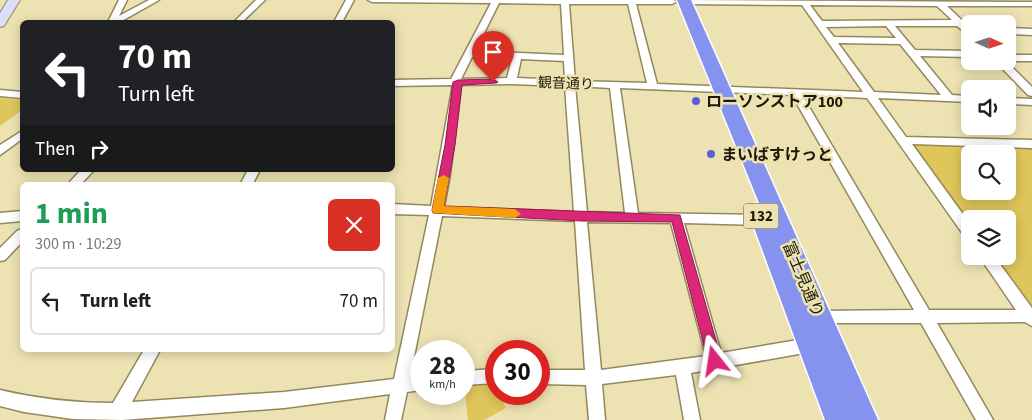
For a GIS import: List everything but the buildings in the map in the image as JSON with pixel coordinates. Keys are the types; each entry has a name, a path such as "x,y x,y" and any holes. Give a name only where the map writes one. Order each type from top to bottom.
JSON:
{"highway":[{"name":"富士見通り","path":"678,1 716,90 820,317 863,420"},
{"name":"富士見通り","path":"716,90 763,220 840,420"}],"street":[{"path":"0,23 14,0"},
{"path":"115,20 122,0"},
{"path":"118,20 155,0"},
{"path":"240,20 261,0"},
{"path":"339,20 350,0"},
{"path":"372,0 1032,4"},
{"path":"393,420 450,145 458,82 456,79 497,1"},
{"path":"564,1 597,420"},
{"path":"631,1 653,87"},
{"path":"804,2 961,221"},
{"path":"938,2 961,23"},
{"path":"818,24 961,23"},
{"path":"889,24 950,98"},
{"path":"1016,31 1032,32"},
{"path":"830,40 904,41"},
{"path":"914,53 961,54"},
{"path":"468,54 568,58"},
{"path":"511,81 517,56"},
{"path":"1016,58 1032,58"},
{"path":"1009,70 1032,93"},
{"name":"観音通り","path":"395,83 511,81 961,99"},
{"path":"615,85 632,218"},
{"path":"796,93 985,420"},
{"path":"0,94 20,95"},
{"path":"1016,101 1032,102"},
{"path":"0,151 20,136"},
{"path":"903,140 1032,144"},
{"path":"75,182 86,172"},
{"path":"395,209 582,217 763,220"},
{"path":"0,218 20,216"},
{"path":"676,218 715,361"},
{"path":"0,256 20,236"},
{"path":"993,265 1031,318"},
{"path":"550,377 593,378 682,367 810,345 820,317 924,315 1031,318"},
{"path":"115,416 151,352"},
{"path":"682,367 692,420"},
{"path":"0,398 24,404 115,416 284,400 410,384"}],"shaded area":[{"path":"0,98 20,100 20,111 0,126"},
{"path":"915,143 974,145 961,145 961,200 1016,200 1016,146 1032,147 1032,309 1000,265 1016,265 1016,210 961,211 913,145"},
{"path":"475,381 485,381 485,405 504,405 506,408 484,420 468,420 466,405 475,405"}],"slow traffic":[{"path":"444,178 437,210 515,214"}],"place":[{"name":"ローソンストア100","path":"696,101"},
{"name":"まいばすけっと","path":"711,154"}],"route":[{"path":"493,82 458,82 450,145 437,210 582,217 676,218 715,361"}]}
